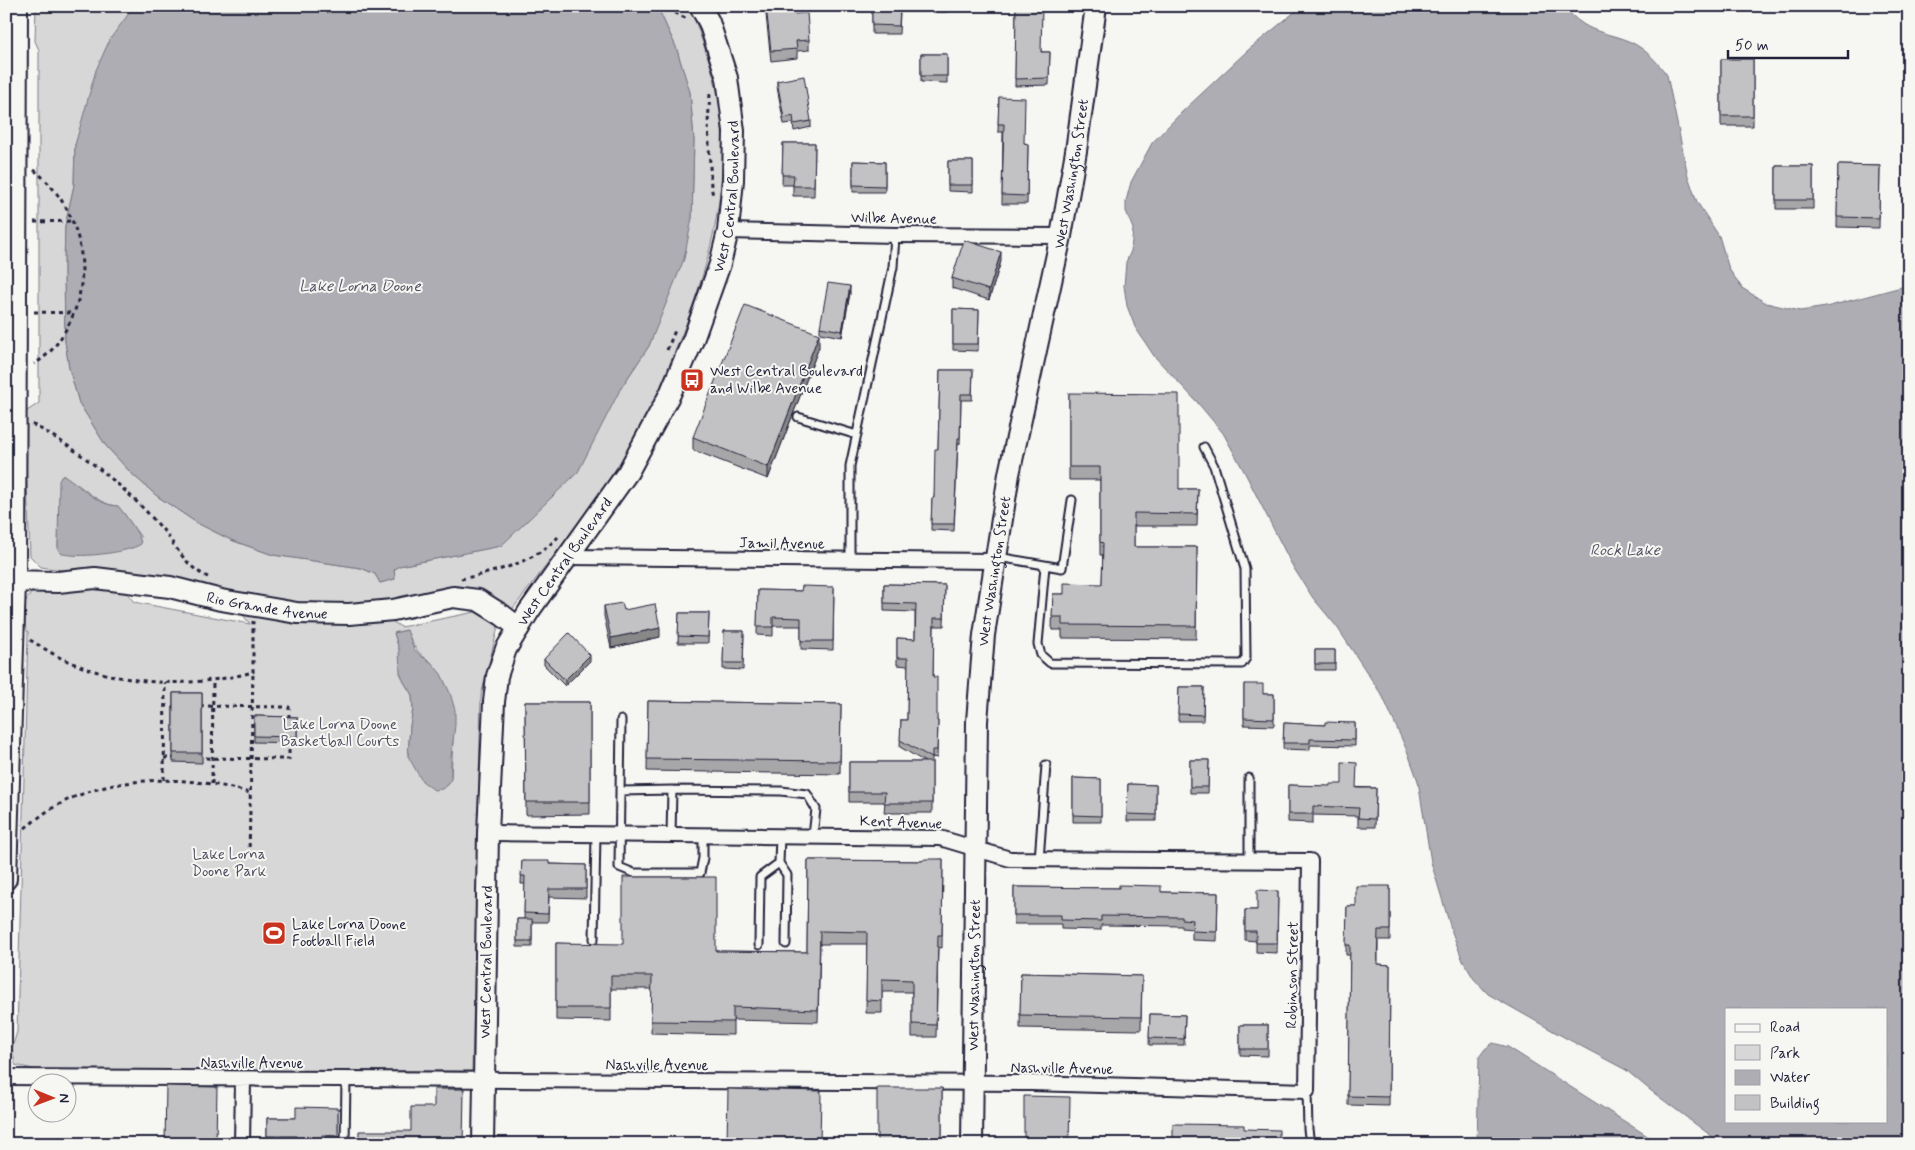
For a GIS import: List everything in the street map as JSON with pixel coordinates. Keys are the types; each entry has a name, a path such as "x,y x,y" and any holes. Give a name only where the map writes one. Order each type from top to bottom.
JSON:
{"street":[{"path":"6,879 17,6"},
{"name":"West Washington Street","path":"972,1144 978,712 984,635 1009,474 1061,236 1079,131 1096,6"},
{"name":"West Central Boulevard","path":"483,1144 488,833 494,702 497,676 506,648 529,610 569,557 628,472 670,394 720,264 728,231 734,180 734,131 726,78 709,22 694,14"},
{"name":"Wilbe Avenue","path":"728,231 1061,236"},
{"name":"Jamil Avenue","path":"569,557 850,560 995,558"},
{"name":"Rio Grande Avenue","path":"11,581 58,582 94,578 170,587 221,600 297,613 349,614 393,610 452,597 478,600 502,614 519,628"},
{"name":"Kent Avenue","path":"488,833 940,838 1010,859 1310,861"},
{"name":"Robinson Street","path":"1307,1091 1310,861"},
{"name":"Nashville Avenue","path":"6,1077 243,1080 973,1082 1307,1091"},
{"path":"242,1144 243,1080"}],"lane":[{"path":"850,560 850,466 893,267 895,235"},
{"path":"798,417 857,435"},
{"path":"1045,566 1038,644 1040,655 1050,663 1242,664 1246,658 1246,569 1214,466 1204,447"},
{"path":"995,558 1062,568 1072,500"},
{"path":"621,720 619,867 634,873 700,873 704,835"},
{"path":"1039,860 1046,765"},
{"path":"1249,778 1249,861"},
{"path":"671,835 672,790"},
{"path":"620,791 781,791 807,794 816,808 813,836"},
{"path":"594,939 596,834"},
{"path":"780,836 779,863 787,875 786,944"},
{"path":"759,944 760,877 779,863"},
{"path":"346,1080 346,1144"},
{"path":"1307,1091 1310,1144"}],"path":[{"path":"670,6 677,14 694,14"},
{"path":"712,87 708,104 708,122 711,186 716,203"},
{"path":"34,170 48,181 62,198 79,237 82,257 82,278 77,306 70,323 58,343 44,359 34,364"},
{"path":"34,222 73,221"},
{"path":"34,312 74,313"},
{"path":"665,356 680,320"},
{"path":"30,423 60,439 114,481 159,524 188,564 197,572 209,578"},
{"path":"454,581 504,569 544,549 559,535"},
{"path":"249,855 253,613"},
{"path":"30,640 59,657 87,668 139,680 165,682 213,681 253,672"},
{"path":"212,784 213,681"},
{"path":"164,780 165,682"},
{"path":"164,706 184,706"},
{"path":"193,706 289,707 289,724"},
{"path":"193,758 289,759 289,733"},
{"path":"164,758 183,758"},
{"path":"25,828 60,804 86,793 134,782 164,780 212,784 250,793"}],"green space":[{"path":"36,6 137,6 130,12 75,145 74,185 65,226 65,341 69,368 79,403 106,446 132,474 157,496 197,523 231,540 273,555 361,568 375,574 380,583 395,579 394,570 399,566 501,546 621,388 649,346 692,218 694,139 690,93 676,47 657,6 690,6 714,78 722,123 721,187 710,248 702,278 681,338 643,427 563,544 511,611 497,601 354,607 308,605 41,567 30,556 24,413 39,403 39,50 35,41","holes":["61,477 68,479 94,497 109,505 118,506 141,537 60,553 58,547"]},
{"name":"Lake Lorna Doone Park","path":"122,587 134,602 250,624 239,610 384,616 401,627 475,612 464,604 494,616 498,627 481,696 472,1071 38,1070 15,1065 12,1048 17,1032 28,632 23,626 25,602 32,592 53,588","holes":["406,630 418,651 431,662 453,741 451,778 408,756 413,709 412,695 404,682 399,649 394,633"]}],"water":[{"name":"Lake Lorna Doone","path":"137,6 657,6 676,47 690,92 694,139 692,218 684,259 649,346 621,388 578,472 501,546 399,566 394,570 395,579 380,583 375,574 361,568 273,555 231,540 197,523 157,496 132,474 106,446 79,403 69,368 65,341 65,226 74,185 75,145 96,70 110,39 130,12"},
{"name":"Rock Lake","path":"1302,6 1562,6 1588,27 1636,45 1653,58 1667,75 1688,176 1697,202 1719,236 1729,269 1742,288 1766,303 1800,311 1826,307 1909,285 1909,1144 1722,1144 1626,1070 1488,994 1474,979 1463,961 1452,932 1431,862 1418,781 1408,753 1383,697 1337,627 1313,598 1293,567 1223,433 1154,356 1135,327 1127,306 1124,286 1126,262 1131,251 1133,229 1126,211 1126,201 1131,182 1152,143 1247,51"},
{"path":"64,475 96,499 118,506 135,530 141,544 125,550 101,554 67,555 60,553 58,548 59,481"},
{"path":"407,630 414,649 431,662 441,674 450,693 455,710 451,779 448,785 442,789 434,790 422,781 408,756 413,709 412,695 400,673 399,649 394,633"},
{"path":"1493,1043 1508,1047 1660,1144 1477,1144 1479,1057"}],"building":[{"path":"766,6 793,6 794,14 807,13 809,40 796,41 797,49 771,51"},
{"path":"872,6 900,6 899,26 872,25"},
{"path":"1016,6 1042,6 1041,52 1050,52 1049,78 1015,79"},
{"path":"921,54 947,54 947,76 921,76"},
{"path":"1721,59 1753,59 1753,116 1721,116"},
{"path":"804,76 811,121 794,124 793,116 784,118 777,81"},
{"path":"999,97 1025,98 1024,143 1028,144 1027,196 1002,195 1004,124 998,124"},
{"path":"783,143 815,143 814,186 793,186 794,175 782,175"},
{"path":"853,161 885,162 885,186 853,185"},
{"path":"948,161 973,161 973,185 948,185"},
{"path":"1838,165 1880,166 1879,218 1837,217"},
{"path":"1776,166 1813,166 1813,200 1776,200"},
{"path":"964,240 1001,252 989,290 952,278"},
{"path":"828,283 850,286 842,331 820,327"},
{"path":"745,305 819,334 768,467 693,437"},
{"path":"953,309 979,310 978,344 953,344"},
{"path":"940,370 973,370 972,394 961,394 954,524 931,524 932,498 934,498 935,449 938,449"},
{"path":"1069,393 1179,394 1179,489 1198,489 1197,514 1134,513 1134,547 1197,547 1196,626 1062,625 1062,617 1052,617 1053,594 1064,594 1064,583 1102,584 1103,543 1100,542 1100,467 1069,467"},
{"path":"884,584 945,585 944,618 934,618 933,677 937,677 938,721 937,750 932,750 932,758 900,740 901,720 907,720 908,658 897,658 897,638 915,639 916,604 884,603"},
{"path":"802,586 834,587 833,641 801,641 801,618 773,617 773,627 757,627 758,590 801,591"},
{"path":"622,603 624,610 655,604 660,628 611,638 604,606"},
{"path":"679,613 709,613 708,637 678,636"},
{"path":"724,631 744,631 743,663 723,663"},
{"path":"569,633 590,655 565,680 544,659"},
{"path":"1315,650 1335,650 1335,664 1315,664"},
{"path":"1244,684 1263,684 1263,694 1274,694 1274,719 1244,718"},
{"path":"1179,687 1204,687 1203,715 1178,714"},
{"path":"173,693 202,693 202,753 173,753"},
{"path":"648,701 841,704 840,761 647,759"},
{"path":"525,702 590,702 590,802 526,802"},
{"path":"254,716 297,717 297,737 254,736"},
{"path":"1325,722 1355,723 1355,740 1310,739 1310,743 1283,743 1284,723 1325,725"},
{"path":"1190,760 1209,760 1208,787 1190,787"},
{"path":"849,762 932,762 932,803 884,803 885,792 849,792"},
{"path":"1342,762 1357,763 1356,788 1376,788 1375,819 1358,818 1359,808 1313,806 1313,814 1288,814 1288,785 1330,786 1330,784 1342,784"},
{"path":"1073,778 1101,779 1101,816 1073,815"},
{"path":"1128,784 1156,785 1156,815 1127,814"},
{"path":"925,859 943,859 942,935 938,935 936,1025 912,1024 912,980 882,979 882,1001 866,1000 867,932 820,931 818,1010 733,1007 733,1022 651,1021 652,976 611,976 611,1008 556,1008 556,943 623,944 623,877 716,877 716,951 807,952 808,860 922,861"},
{"path":"522,861 549,861 549,864 586,865 586,889 549,889 548,914 524,913 525,876 521,876"},
{"path":"1119,885 1161,886 1161,892 1218,893 1217,932 1192,931 1193,920 1182,919 1182,917 1101,916 1101,921 1061,920 1061,915 1014,915 1014,887 1119,888"},
{"path":"1356,886 1390,886 1390,930 1378,930 1377,964 1390,965 1389,1097 1348,1096 1350,945 1346,945 1347,906 1356,906"},
{"path":"1257,890 1278,891 1277,943 1256,943 1256,931 1245,931 1245,910 1257,910"},
{"path":"517,919 532,919 532,941 517,941"},
{"path":"1021,973 1142,976 1141,1017 1020,1015"},
{"path":"1150,1014 1185,1015 1184,1039 1149,1038"},
{"path":"1240,1025 1268,1025 1268,1049 1240,1049"},
{"path":"166,1086 217,1087 216,1144 165,1144"},
{"path":"877,1088 942,1088 942,1139 907,1139 907,1144 877,1144"},
{"path":"434,1089 464,1089 463,1144 359,1144 359,1131 411,1131 411,1107 434,1107"},
{"path":"728,1089 821,1091 820,1144 727,1144"},
{"path":"1024,1096 1070,1097 1069,1144 1024,1144"},
{"path":"296,1107 338,1108 338,1136 322,1135 322,1143 308,1142 308,1144 296,1144 296,1136 267,1136 267,1118 296,1118"},
{"path":"1173,1124 1244,1125 1244,1129 1279,1130 1279,1144 1173,1144"},
{"path":"26,1139 108,1141 108,1144 25,1144"}],"place":[{"name":"West Central Boulevard and Wilbe Avenue","path":"692,380"},
{"name":"Lake Lorna Doone Football Field","path":"274,933"}],"park label":[{"name":"Lake Lorna Doone Basketball Courts","path":"340,732"}]}
